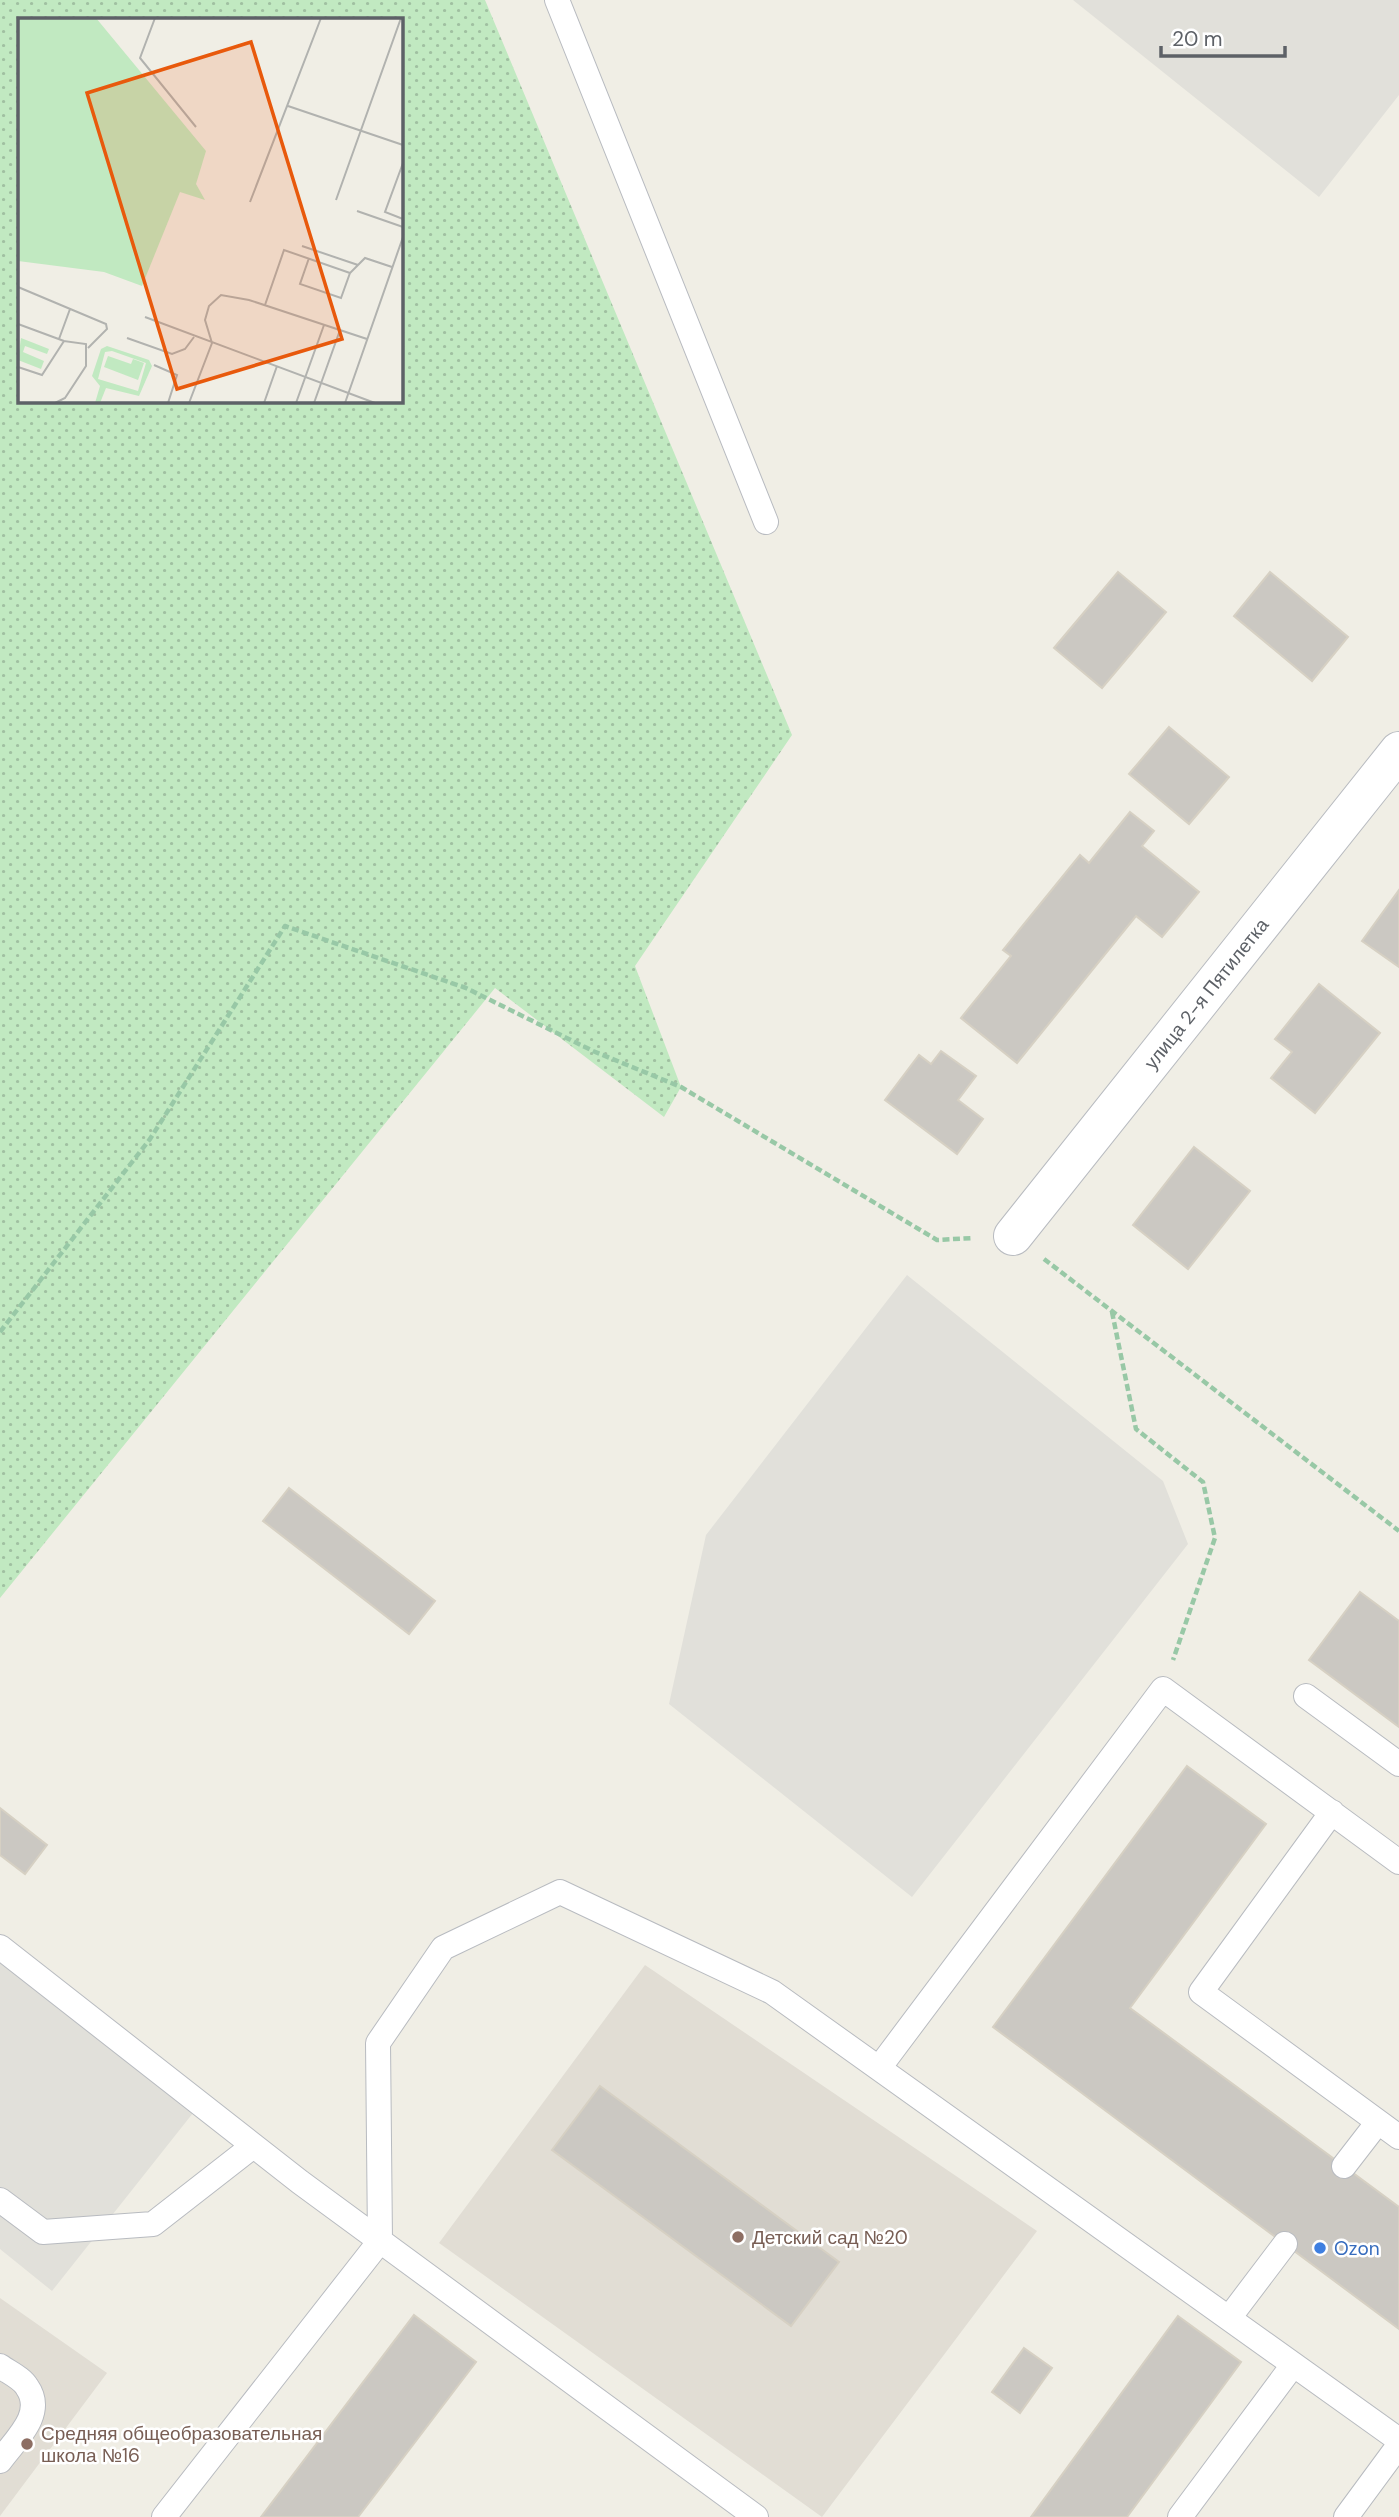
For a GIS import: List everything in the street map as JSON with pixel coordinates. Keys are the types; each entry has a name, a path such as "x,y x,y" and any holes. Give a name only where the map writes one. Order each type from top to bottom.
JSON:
{"street":[{"name":"улица 2-я Пятилетка","path":"1013,1236 1399,751"}],"lane":[{"path":"557,0 766,522"},
{"path":"878,2067 1163,1689 1399,1862"},
{"path":"1306,1696 1399,1764"},
{"path":"1332,1812 1201,1992 1399,2137"},
{"path":"164,2517 380,2241 378,2043 443,1948 560,1892 772,1992 1399,2442 1346,2517"},
{"path":"0,1947 253,2146 756,2517"},
{"path":"1345,2166 1378,2122"},
{"path":"0,2200 43,2232 153,2224 253,2146"},
{"path":"1229,2318 1285,2244"},
{"path":"1180,2517 1293,2365"},
{"path":"0,2366 27,2386 34,2404 30,2420 0,2461"}],"path":[{"path":"0,1332 150,1139 285,926 466,988 593,1051 681,1087 937,1240 1013,1236 1399,1531"},
{"path":"1112,1312 1136,1429 1203,1482 1215,1538 1163,1689"}],"shaded area":[{"path":"1073,0 1399,0 1399,95 1319,197"},
{"path":"907,1275 1163,1481 1188,1544 912,1897 669,1704 706,1535"},
{"path":"0,1961 193,2113 52,2291 0,2249"},
{"name":"Детский сад №20","path":"645,1965 1037,2231 822,2517 439,2243"},
{"name":"Средняя общеобразовательная школа №16","path":"0,2298 107,2373 0,2516"}],"green space":[{"path":"0,0 485,0 792,735 635,966 681,1087 664,1117 495,988 0,1598"}],"building":[{"path":"1118,572 1166,612 1102,688 1054,648"},
{"path":"1270,572 1348,637 1312,681 1234,616"},
{"path":"1169,727 1229,777 1189,824 1129,774"},
{"path":"1130,812 1154,831 1142,846 1199,892 1162,937 1136,916 1017,1063 961,1018 1011,956 1003,950 1080,855 1089,863"},
{"path":"1399,890 1399,967 1362,941"},
{"path":"1319,984 1380,1033 1315,1113 1271,1078 1292,1052 1275,1039"},
{"path":"941,1051 976,1076 958,1100 983,1119 957,1154 885,1100 919,1055 931,1064"},
{"path":"1194,1147 1250,1191 1188,1269 1133,1225"},
{"path":"289,1488 435,1601 409,1634 263,1521"},
{"path":"1360,1592 1399,1621 1399,1727 1309,1660"},
{"path":"1187,1766 1266,1824 1130,2008 1399,2207 1399,2329 993,2027"},
{"path":"0,1808 47,1845 25,1874 0,1855"},
{"path":"600,2086 839,2262 791,2326 552,2150"},
{"path":"414,2315 476,2362 358,2517 261,2517"},
{"path":"1178,2316 1241,2362 1127,2517 1031,2517"},
{"path":"1024,2348 1052,2368 1020,2413 992,2392"}],"place":[{"name":"Детский сад №20","path":"738,2237"},
{"name":"Ozon","path":"1320,2248"},
{"name":"Средняя общеобразовательная школа №16","path":"27,2444"}]}
